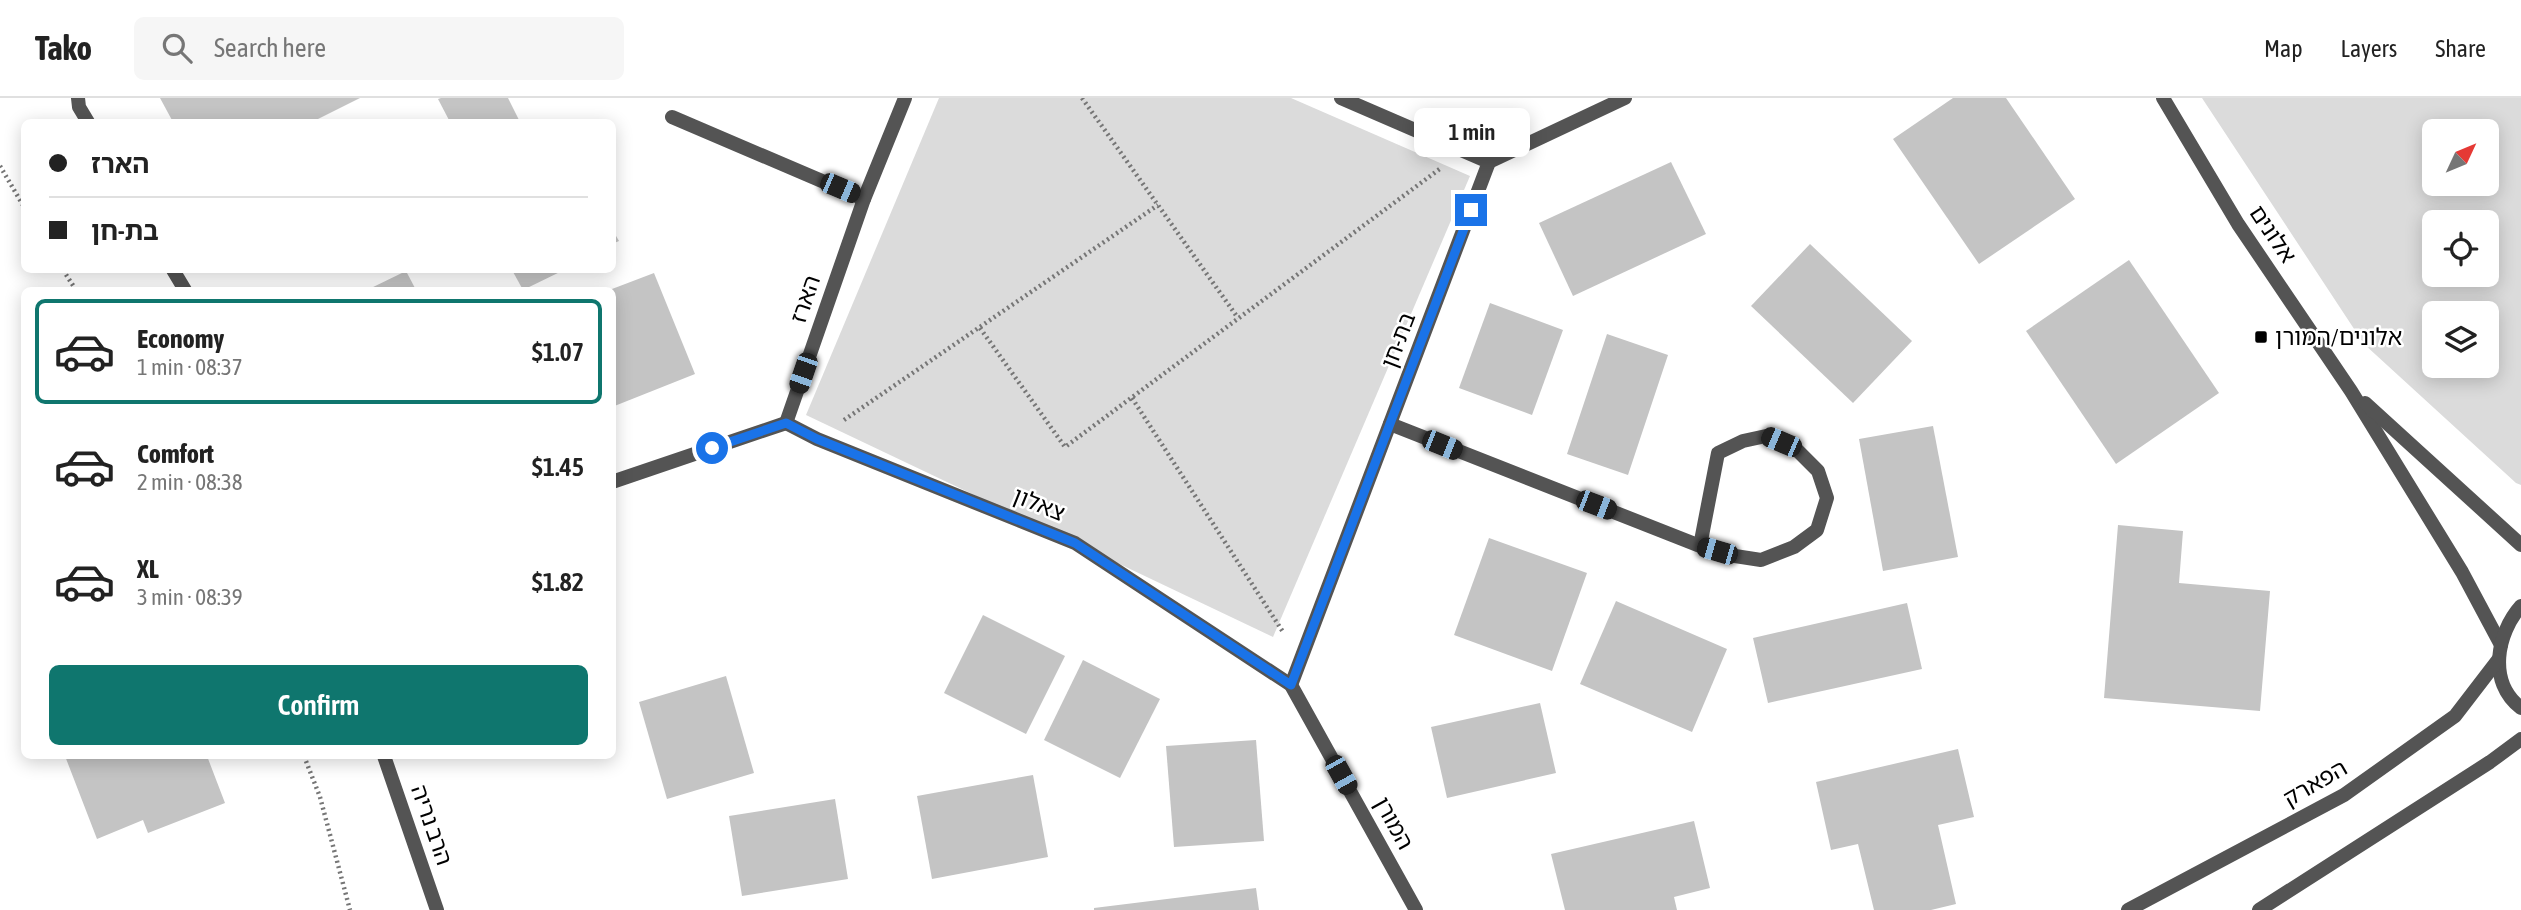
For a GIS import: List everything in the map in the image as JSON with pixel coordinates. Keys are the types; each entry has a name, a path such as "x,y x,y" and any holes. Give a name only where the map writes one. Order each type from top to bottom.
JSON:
{"street":[{"path":"65,98 79,102 87,119"},
{"name":"הארז","path":"786,423 864,199 905,98"},
{"path":"1341,98 1489,162 1625,98"},
{"name":"אלונים","path":"2163,98 2238,224 2351,391 2462,572 2500,652 2503,683 2521,708"},
{"path":"672,117 864,199"},
{"name":"בת-חן","path":"1291,685 1489,162"},
{"name":"אלונים","path":"2351,391 2521,545"},
{"path":"616,481 786,423"},
{"name":"צאלון","path":"786,423 817,439 1075,543 1291,685"},
{"path":"1390,424 1700,546 1761,561 1794,547 1817,530 1827,498 1818,471 1795,448 1766,436 1718,453 1700,546"},
{"name":"הפארק","path":"2128,910 2344,795 2455,716 2500,652 2505,626 2521,606"},
{"name":"המורן","path":"1291,685 1416,910"},
{"path":"2259,910 2490,762 2521,739"},
{"name":"הרב נריה","path":"385,759 437,910"}],"path":[{"path":"1082,98 1238,318"},
{"path":"980,328 1065,447 1464,151"},
{"path":"0,166 21,201"},
{"path":"817,439 1158,205"},
{"path":"1132,398 1301,660"},
{"path":"305,759 320,797 350,910"}],"shaded area":[{"path":"939,98 1291,98 1470,176 1273,637 806,415"},
{"path":"2202,98 2521,98 2521,485 2364,344"}],"building":[{"path":"160,98 360,98 318,119 171,119"},
{"path":"508,98 518,119 448,119 438,99"},
{"path":"1953,98 2006,98 2075,199 1979,264 1893,139"},
{"path":"1671,162 1706,234 1573,296 1539,223"},
{"path":"1810,244 1912,341 1853,403 1751,306"},
{"path":"2129,260 2219,393 2116,464 2026,331"},
{"path":"407,273 414,287 373,287"},
{"path":"514,273 558,273 529,287 521,287"},
{"path":"654,273 695,374 616,405 616,287"},
{"path":"1490,303 1563,330 1532,415 1459,388"},
{"path":"1607,334 1668,355 1628,475 1567,454"},
{"path":"1933,426 1958,557 1883,571 1859,439"},
{"path":"2118,525 2183,531 2179,583 2270,591 2260,711 2104,698"},
{"path":"1489,538 1587,573 1552,671 1454,635"},
{"path":"1616,601 1727,649 1692,732 1580,684"},
{"path":"1907,603 1922,669 1768,703 1753,638"},
{"path":"983,615 1065,656 1026,734 944,693"},
{"path":"1083,660 1160,699 1120,778 1044,740"},
{"path":"726,676 754,773 667,799 639,702"},
{"path":"1540,703 1556,773 1447,798 1431,727"},
{"path":"1256,740 1264,841 1174,847 1166,746"},
{"path":"1958,749 1974,817 1938,825 1956,904 1931,910 1874,910 1858,844 1831,850 1816,782"},
{"path":"66,759 208,759 225,803 148,833 143,820 97,839"},
{"path":"1033,775 1048,857 932,879 917,796"},
{"path":"835,799 848,879 742,896 729,816"},
{"path":"1694,821 1710,888 1674,897 1677,910 1565,910 1551,854"},
{"path":"1256,888 1259,910 1094,910 1094,908"}],"place":[{"name":"אלונים/המורן","path":"2261,337"}],"route":[{"path":"712,448 786,423 817,439 1075,543 1291,685 1471,210"}]}
